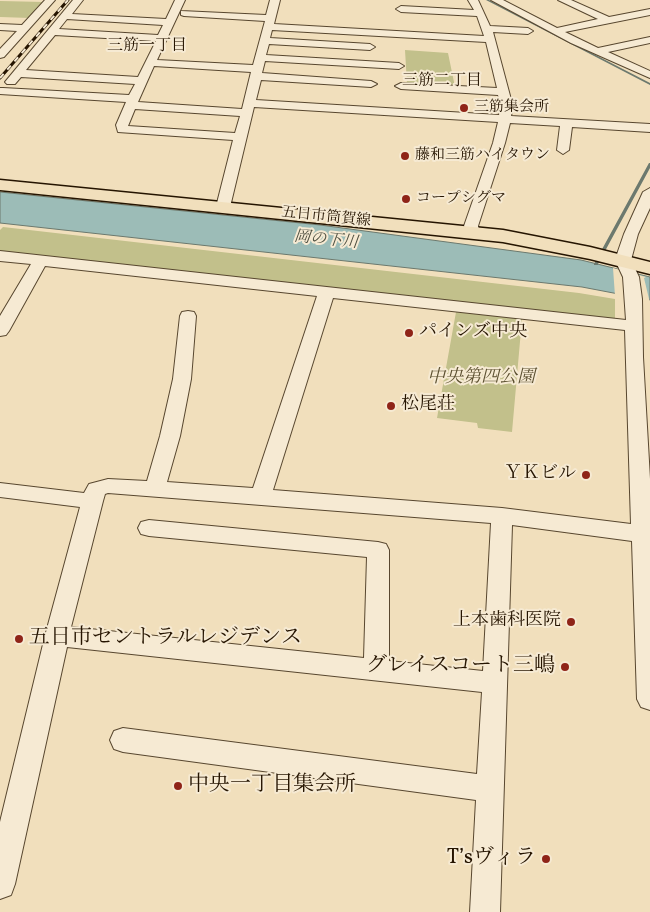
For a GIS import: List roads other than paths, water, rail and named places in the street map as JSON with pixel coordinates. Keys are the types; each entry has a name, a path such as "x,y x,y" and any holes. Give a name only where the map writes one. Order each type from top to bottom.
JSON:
{"main road":[{"name":"五日市筒賀線","path":"0,185 520,239 590,253 622,265 650,268"}],"street":[{"path":"0,55 50,0"},
{"path":"2,93 78,0"},
{"path":"180,0 132,102 122,129 241,137"},
{"path":"223,207 265,41 273,19 275,0"},
{"path":"473,0 481,13 488,34 507,107 506,120 471,226 473,233"},
{"path":"496,0 555,31 650,75"},
{"path":"563,0 607,20"},
{"path":"635,3 650,11"},
{"path":"401,9 481,13"},
{"path":"555,31 650,11"},
{"path":"184,13 488,34 528,31"},
{"path":"64,16 171,22"},
{"path":"309,18 381,23"},
{"path":"0,27 24,28"},
{"path":"51,32 162,38"},
{"path":"598,51 650,40"},
{"path":"265,41 370,47"},
{"path":"150,63 258,68 399,66"},
{"path":"258,68 371,84"},
{"path":"18,74 142,81"},
{"path":"401,86 503,92"},
{"path":"2,93 132,102 566,122 650,128"},
{"path":"563,150 566,122"},
{"path":"650,192 631,234 622,265 637,314 642,534 650,699"},
{"path":"0,256 326,293 637,314"},
{"path":"0,331 40,261"},
{"path":"261,496 326,293"},
{"path":"155,489 170,436 182,379 188,316"},
{"path":"0,884 57,636 92,501 96,489 101,486 261,496 502,516 642,534"},
{"path":"0,490 92,501"},
{"path":"485,912 502,516"},
{"path":"149,528 378,550 376,670"},
{"path":"57,636 496,683"},
{"path":"123,740 491,789"}],"water":[{"name":"岡の下川","path":"0,192 320,225 581,260 650,277 650,300 582,287 0,223"}],"waterway":[{"path":"487,0 650,84"},
{"path":"596,264 650,164"}],"railway":[{"path":"0,78 68,0"}],"place":[{"name":"三筋集会所","path":"464,108"},
{"name":"藤和三筋ハイタウン","path":"405,156"},
{"name":"コープシグマ","path":"406,199"},
{"name":"パインズ中央","path":"409,333"},
{"name":"松尾荘","path":"391,406"},
{"name":"ＹＫビル","path":"586,475"},
{"name":"上本歯科医院","path":"571,622"},
{"name":"五日市セントラルレジデンス","path":"19,639"},
{"name":"グレイスコート三嶋","path":"565,667"},
{"name":"中央一丁目集会所","path":"178,786"},
{"name":"T’sヴィラ","path":"546,859"}],"district":[{"name":"三筋一丁目","path":"147,47"},
{"name":"三筋二丁目","path":"442,82"}],"park label":[{"name":"中央第四公園","path":"481,379"}]}
